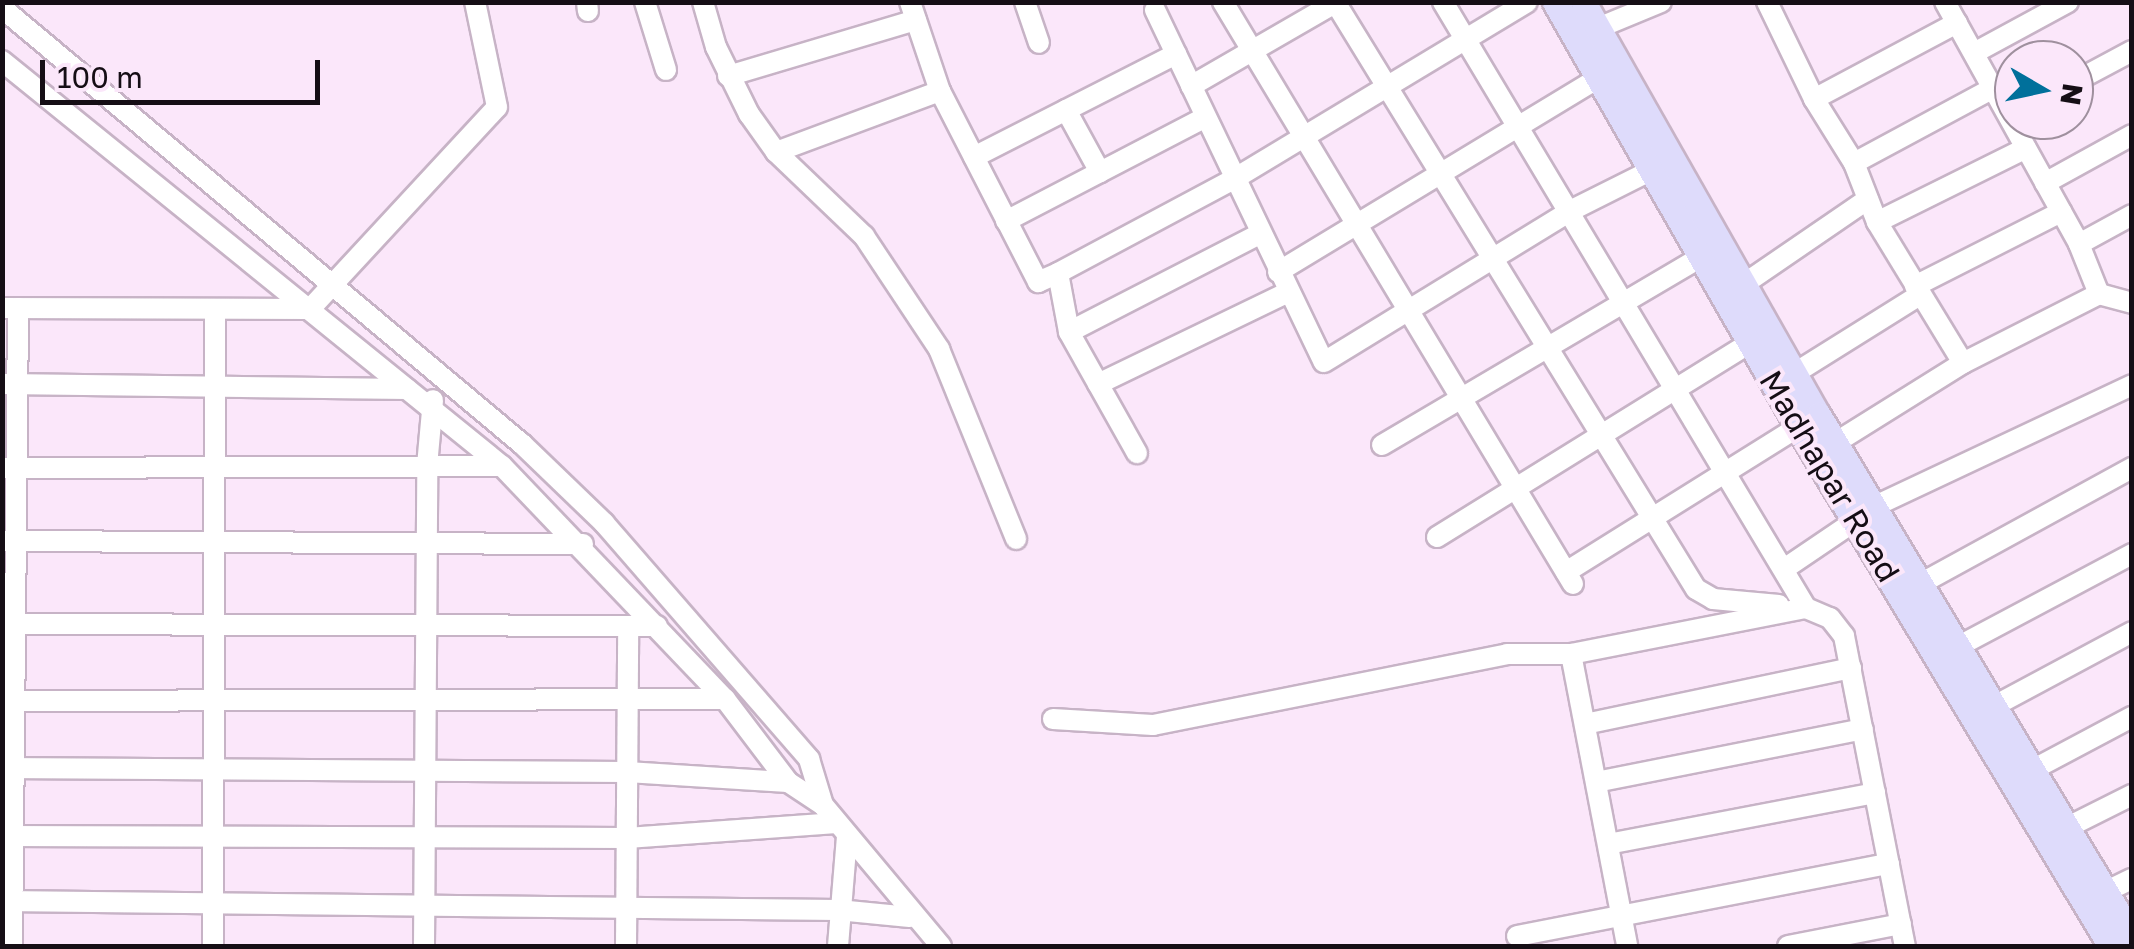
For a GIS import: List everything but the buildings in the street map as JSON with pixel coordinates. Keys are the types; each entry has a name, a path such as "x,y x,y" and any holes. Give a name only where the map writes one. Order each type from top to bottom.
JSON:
{"main road":[{"name":"Madhapar Road","path":"1555,2 1798,427 1920,584 2068,827 2120,884 2132,936"},
{"name":"Madhapar Road","path":"1582,2 1835,443 1864,514 2111,946"}],"street":[{"path":"12,946 7,901 10,308 310,309 497,107 485,70 476,2"},
{"path":"645,2 666,70"},
{"path":"727,2 704,6 728,76 776,152 864,236 939,349 1016,539"},
{"path":"1025,2 1039,42"},
{"path":"1223,2 1570,578 1798,427"},
{"path":"1443,2 1520,122 1787,567 1806,608"},
{"path":"728,76 913,11 940,91 1038,282 1234,179 1527,2"},
{"path":"1598,28 1661,2"},
{"path":"1768,2 1814,99 1854,163 1878,222 1962,364"},
{"path":"1854,163 1993,88 1946,2"},
{"path":"1974,53 2068,2"},
{"path":"1191,86 1335,3 1696,588 1713,599 1806,608 1830,618 1844,636 1906,946"},
{"path":"2,8 522,444 680,606 809,759 823,806"},
{"path":"1155,10 1324,362 1410,314 1570,211 1650,171"},
{"path":"1814,99 1957,23"},
{"path":"2,32 24,26"},
{"path":"2094,71 2132,51"},
{"path":"974,157 1176,54"},
{"path":"2,62 502,466 583,544 725,699 788,782 823,806 910,918 940,946"},
{"path":"1278,272 1598,78"},
{"path":"776,152 940,91"},
{"path":"1066,110 1100,172"},
{"path":"1006,221 1206,117"},
{"path":"2045,183 2132,135"},
{"path":"2022,140 2079,244 2099,294"},
{"path":"1878,222 2026,148"},
{"path":"1744,284 1868,199"},
{"path":"1795,373 1917,290 2061,212"},
{"path":"2079,244 2132,215"},
{"path":"1069,332 1260,234"},
{"path":"1382,444 1700,258"},
{"path":"1058,273 1069,332 1137,452"},
{"path":"1098,384 1288,292"},
{"path":"1835,443 1962,364 2099,294 2132,304"},
{"path":"213,946 215,311"},
{"path":"1437,536 1750,343"},
{"path":"424,946 429,405 448,382"},
{"path":"9,384 407,389"},
{"path":"1787,567 1864,514 2132,385"},
{"path":"9,468 502,466"},
{"path":"1920,584 2132,468"},
{"path":"9,541 583,544"},
{"path":"1958,646 2132,554"},
{"path":"1054,718 1153,725 1507,654 1571,654 1806,608"},
{"path":"8,624 214,628 657,626"},
{"path":"626,946 628,626"},
{"path":"1996,705 2132,632"},
{"path":"1571,654 1628,946"},
{"path":"1584,724 1851,668"},
{"path":"8,701 214,704 725,699"},
{"path":"2034,768 2132,718"},
{"path":"1596,782 1863,729"},
{"path":"8,768 213,773 627,772 788,782"},
{"path":"1608,844 1875,793"},
{"path":"2068,827 2132,795"},
{"path":"8,836 213,840 627,838 842,830"},
{"path":"838,946 842,830"},
{"path":"1517,936 1889,864"},
{"path":"7,901 838,910 910,918"},
{"path":"1788,946 1901,924"}]}
